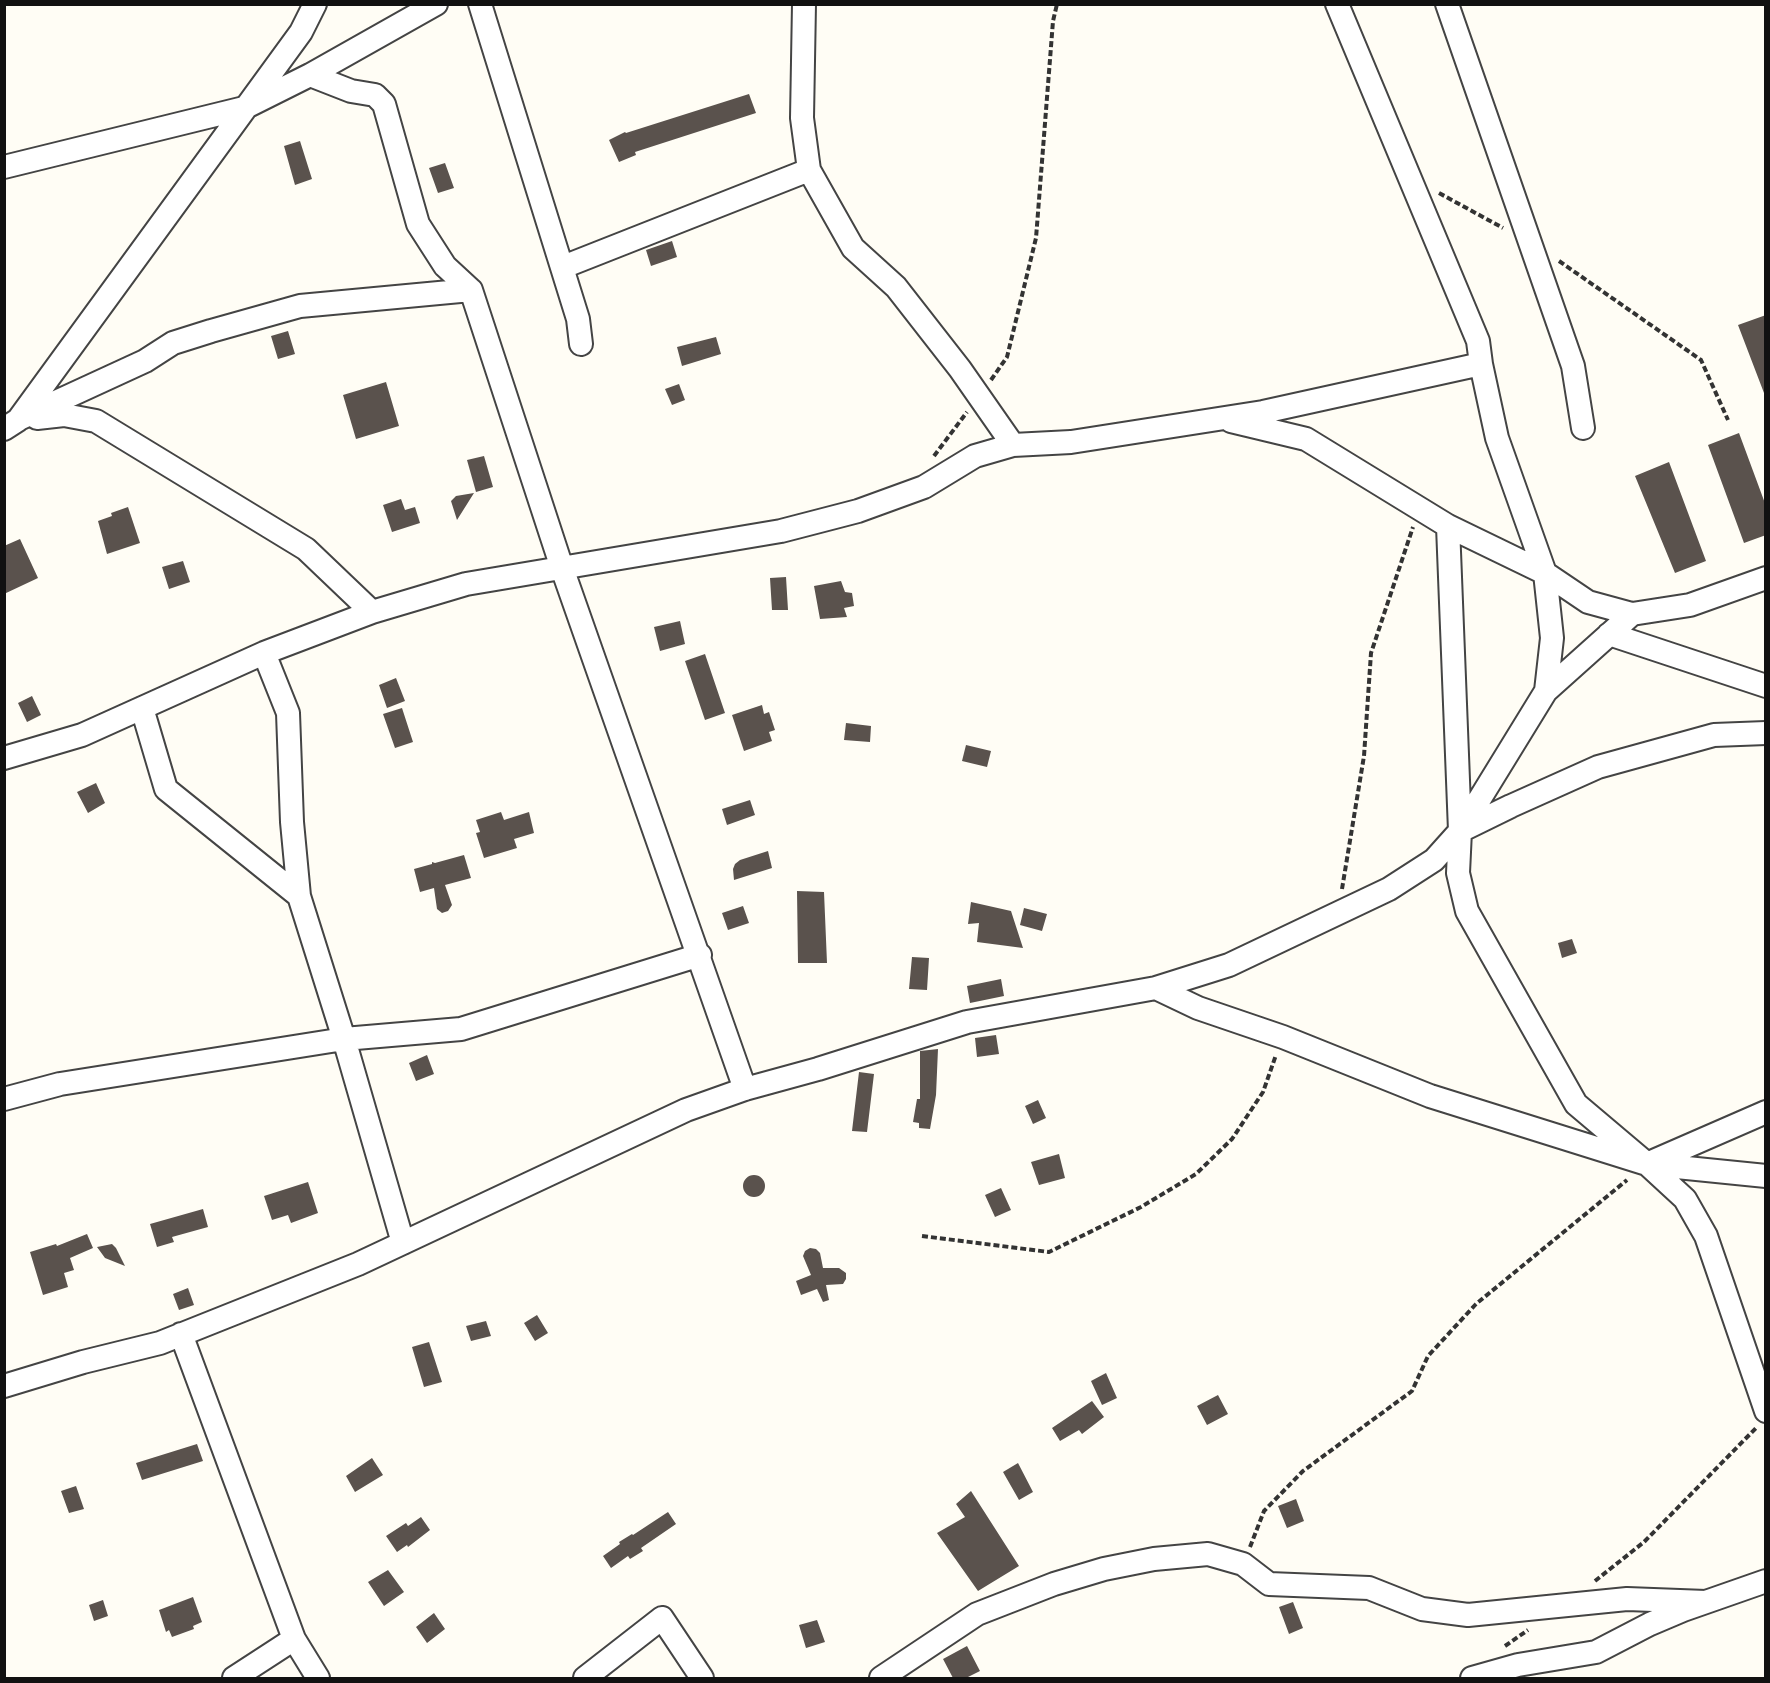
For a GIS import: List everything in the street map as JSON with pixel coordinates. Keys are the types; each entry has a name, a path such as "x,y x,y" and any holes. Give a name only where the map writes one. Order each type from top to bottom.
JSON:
{"street":[{"path":"11,424 300,32 315,4"},
{"path":"4,167 244,108 310,75 436,4"},
{"path":"480,4 563,267 578,319 581,344"},
{"path":"804,4 802,118 809,170 853,248 897,287 1013,445"},
{"path":"1337,4 1478,341 1480,364 1497,438 1545,573 1552,638 1546,691"},
{"path":"1447,4 1573,366 1583,428"},
{"path":"310,75 351,91 375,95 384,104 418,224 446,266 471,290 562,568 700,955 745,1089"},
{"path":"563,267 809,170"},
{"path":"11,424 145,361 173,343 211,331 300,306 471,290"},
{"path":"4,758 82,735 264,653 372,612 466,584 781,531 858,511 924,487 975,456 1013,445 1071,442 1263,412 1480,364"},
{"path":"11,424 64,415 96,421 306,549 372,612"},
{"path":"1220,419 1306,439 1448,526 1545,573 1587,602 1632,614 1690,605 1766,578"},
{"path":"1448,526 1460,831 1458,873 1467,911 1576,1104 1685,1199 1706,1236 1761,1419"},
{"path":"4,1386 83,1362 160,1343 358,1264 687,1110 745,1089 818,1069 967,1022 1156,988 1229,965 1389,889 1434,860 1460,831 1546,691 1632,614"},
{"path":"1609,634 1766,686"},
{"path":"264,653 288,713 292,822 299,896 344,1039 403,1243"},
{"path":"142,708 166,789 299,896"},
{"path":"1460,831 1598,767 1714,735 1766,733"},
{"path":"4,1099 60,1084 344,1039 461,1029 700,955"},
{"path":"1156,988 1198,1008 1283,1037 1430,1096 1647,1164 1766,1176"},
{"path":"1647,1164 1766,1112"},
{"path":"181,1334 294,1638 318,1678"},
{"path":"881,1678 977,1614 1054,1584 1104,1569 1154,1559 1208,1554 1243,1564 1269,1584 1370,1588 1422,1609 1468,1615 1627,1599 1706,1602"},
{"path":"1473,1678 1518,1665 1596,1652 1650,1624 1766,1581"},
{"path":"585,1678 663,1618 702,1678"},
{"path":"234,1678 294,1638"}],"path":[{"path":"928,465 1007,357 1036,237 1053,21 1057,4"},
{"path":"1409,177 1547,252 1701,360 1728,420"},
{"path":"1338,913 1364,756 1371,653 1419,508"},
{"path":"922,1236 1049,1252 1140,1207 1196,1174 1232,1139 1263,1092 1283,1037"},
{"path":"1243,1564 1264,1511 1303,1471 1412,1391 1428,1356 1476,1304 1647,1164"},
{"path":"1592,1583 1644,1542 1761,1419"},
{"path":"1497,1652 1536,1624"}],"building":[{"path":"749,94 756,113 635,152 636,155 619,162 609,140 625,132"},
{"path":"300,141 312,179 295,185 284,146"},
{"path":"445,163 454,188 438,193 429,168"},
{"path":"672,241 677,257 651,266 646,250"},
{"path":"1766,315 1766,393 1764,393 1738,325"},
{"path":"288,331 295,354 278,359 271,336"},
{"path":"716,337 721,354 682,366 677,347"},
{"path":"386,382 399,426 356,439 343,395"},
{"path":"679,384 685,400 672,405 665,389"},
{"path":"1739,433 1766,506 1766,535 1744,543 1708,445"},
{"path":"484,456 493,487 476,492 467,460"},
{"path":"1669,462 1706,561 1675,573 1635,476"},
{"path":"474,493 457,520 451,501 456,496"},
{"path":"401,499 405,510 415,507 420,523 392,532 383,505"},
{"path":"128,507 140,543 107,554 98,521"},
{"path":"20,539 38,578 4,594 4,546"},
{"path":"183,561 190,582 169,589 162,567"},
{"path":"786,577 788,610 772,610 770,578"},
{"path":"841,581 845,592 852,593 854,606 844,608 847,617 820,619 814,586"},
{"path":"680,621 685,644 660,651 654,627"},
{"path":"705,654 725,713 705,720 685,661"},
{"path":"396,678 405,701 387,708 379,685"},
{"path":"32,696 41,715 27,722 18,703"},
{"path":"762,705 764,714 769,712 775,730 769,732 772,741 744,751 732,715"},
{"path":"402,708 413,742 395,748 383,714"},
{"path":"846,723 871,726 870,742 844,740"},
{"path":"966,745 991,751 987,767 962,761"},
{"path":"96,783 105,803 88,813 77,792"},
{"path":"750,800 755,815 727,825 722,809"},
{"path":"501,812 504,820 529,812 534,833 514,839 517,848 484,858 476,833 480,832 476,820"},
{"path":"768,851 772,868 734,880 735,864 740,860"},
{"path":"464,855 471,878 445,885 452,905 448,911 442,913 437,909 434,888 420,892 414,869 432,864 432,862"},
{"path":"797,891 824,892 827,963 798,963"},
{"path":"971,902 1011,911 1023,948 977,942 979,923 968,924"},
{"path":"743,906 749,923 728,930 722,913"},
{"path":"1024,908 1047,914 1042,931 1020,925"},
{"path":"1572,939 1577,953 1562,958 1558,943"},
{"path":"912,957 929,958 927,990 909,989"},
{"path":"1001,979 1004,996 970,1003 967,986"},
{"path":"996,1035 999,1054 977,1057 975,1038"},
{"path":"938,1049 936,1095 930,1129 919,1128 919,1123 913,1122 917,1099 920,1099 920,1051"},
{"path":"427,1055 434,1074 416,1081 409,1063"},
{"path":"859,1072 874,1074 867,1132 852,1131"},
{"path":"1038,1100 1046,1118 1033,1124 1025,1106"},
{"path":"1059,1154 1065,1178 1039,1185 1031,1162"},
{"path":"754,1175 762,1178 765,1186 762,1194 754,1197 746,1194 743,1186 746,1178"},
{"path":"308,1182 318,1213 291,1223 288,1215 272,1220 264,1196"},
{"path":"1001,1188 1011,1210 995,1217 985,1195"},
{"path":"203,1209 208,1227 172,1237 174,1242 157,1247 150,1224"},
{"path":"87,1234 93,1248 70,1258 74,1270 64,1273 68,1287 43,1295 30,1252 56,1244 57,1246"},
{"path":"112,1244 125,1266 105,1258 97,1247"},
{"path":"810,1248 820,1253 823,1268 839,1268 846,1273 843,1284 826,1285 829,1300 823,1302 817,1289 801,1295 796,1281 811,1275 803,1256"},
{"path":"188,1288 194,1305 179,1310 173,1294"},
{"path":"537,1315 548,1333 535,1341 524,1323"},
{"path":"486,1321 491,1336 471,1341 466,1326"},
{"path":"429,1342 442,1382 424,1387 412,1347"},
{"path":"1106,1373 1117,1398 1102,1405 1091,1381"},
{"path":"1218,1395 1228,1414 1207,1425 1197,1406"},
{"path":"1092,1401 1104,1417 1082,1434 1079,1430 1060,1441 1052,1428"},
{"path":"197,1444 203,1461 142,1480 136,1463"},
{"path":"372,1458 383,1475 355,1492 346,1476"},
{"path":"1018,1463 1033,1492 1019,1500 1003,1472"},
{"path":"76,1486 84,1509 69,1513 61,1491"},
{"path":"971,1491 1019,1566 978,1591 937,1533 965,1517 956,1504"},
{"path":"1296,1499 1304,1521 1287,1528 1278,1506"},
{"path":"668,1512 676,1524 641,1548 643,1551 630,1559 628,1556 611,1568 603,1556 620,1544 619,1542"},
{"path":"421,1517 430,1530 408,1547 407,1545 397,1552 386,1536 406,1523 408,1526"},
{"path":"388,1570 404,1592 384,1606 368,1582"},
{"path":"193,1597 202,1622 193,1626 194,1629 172,1637 169,1630 166,1632 159,1610"},
{"path":"103,1600 108,1616 94,1621 89,1605"},
{"path":"1293,1602 1303,1628 1289,1634 1279,1607"},
{"path":"434,1613 445,1629 427,1643 416,1627"},
{"path":"817,1620 825,1642 806,1648 799,1625"},
{"path":"967,1646 980,1671 966,1678 953,1678 943,1659"}]}
